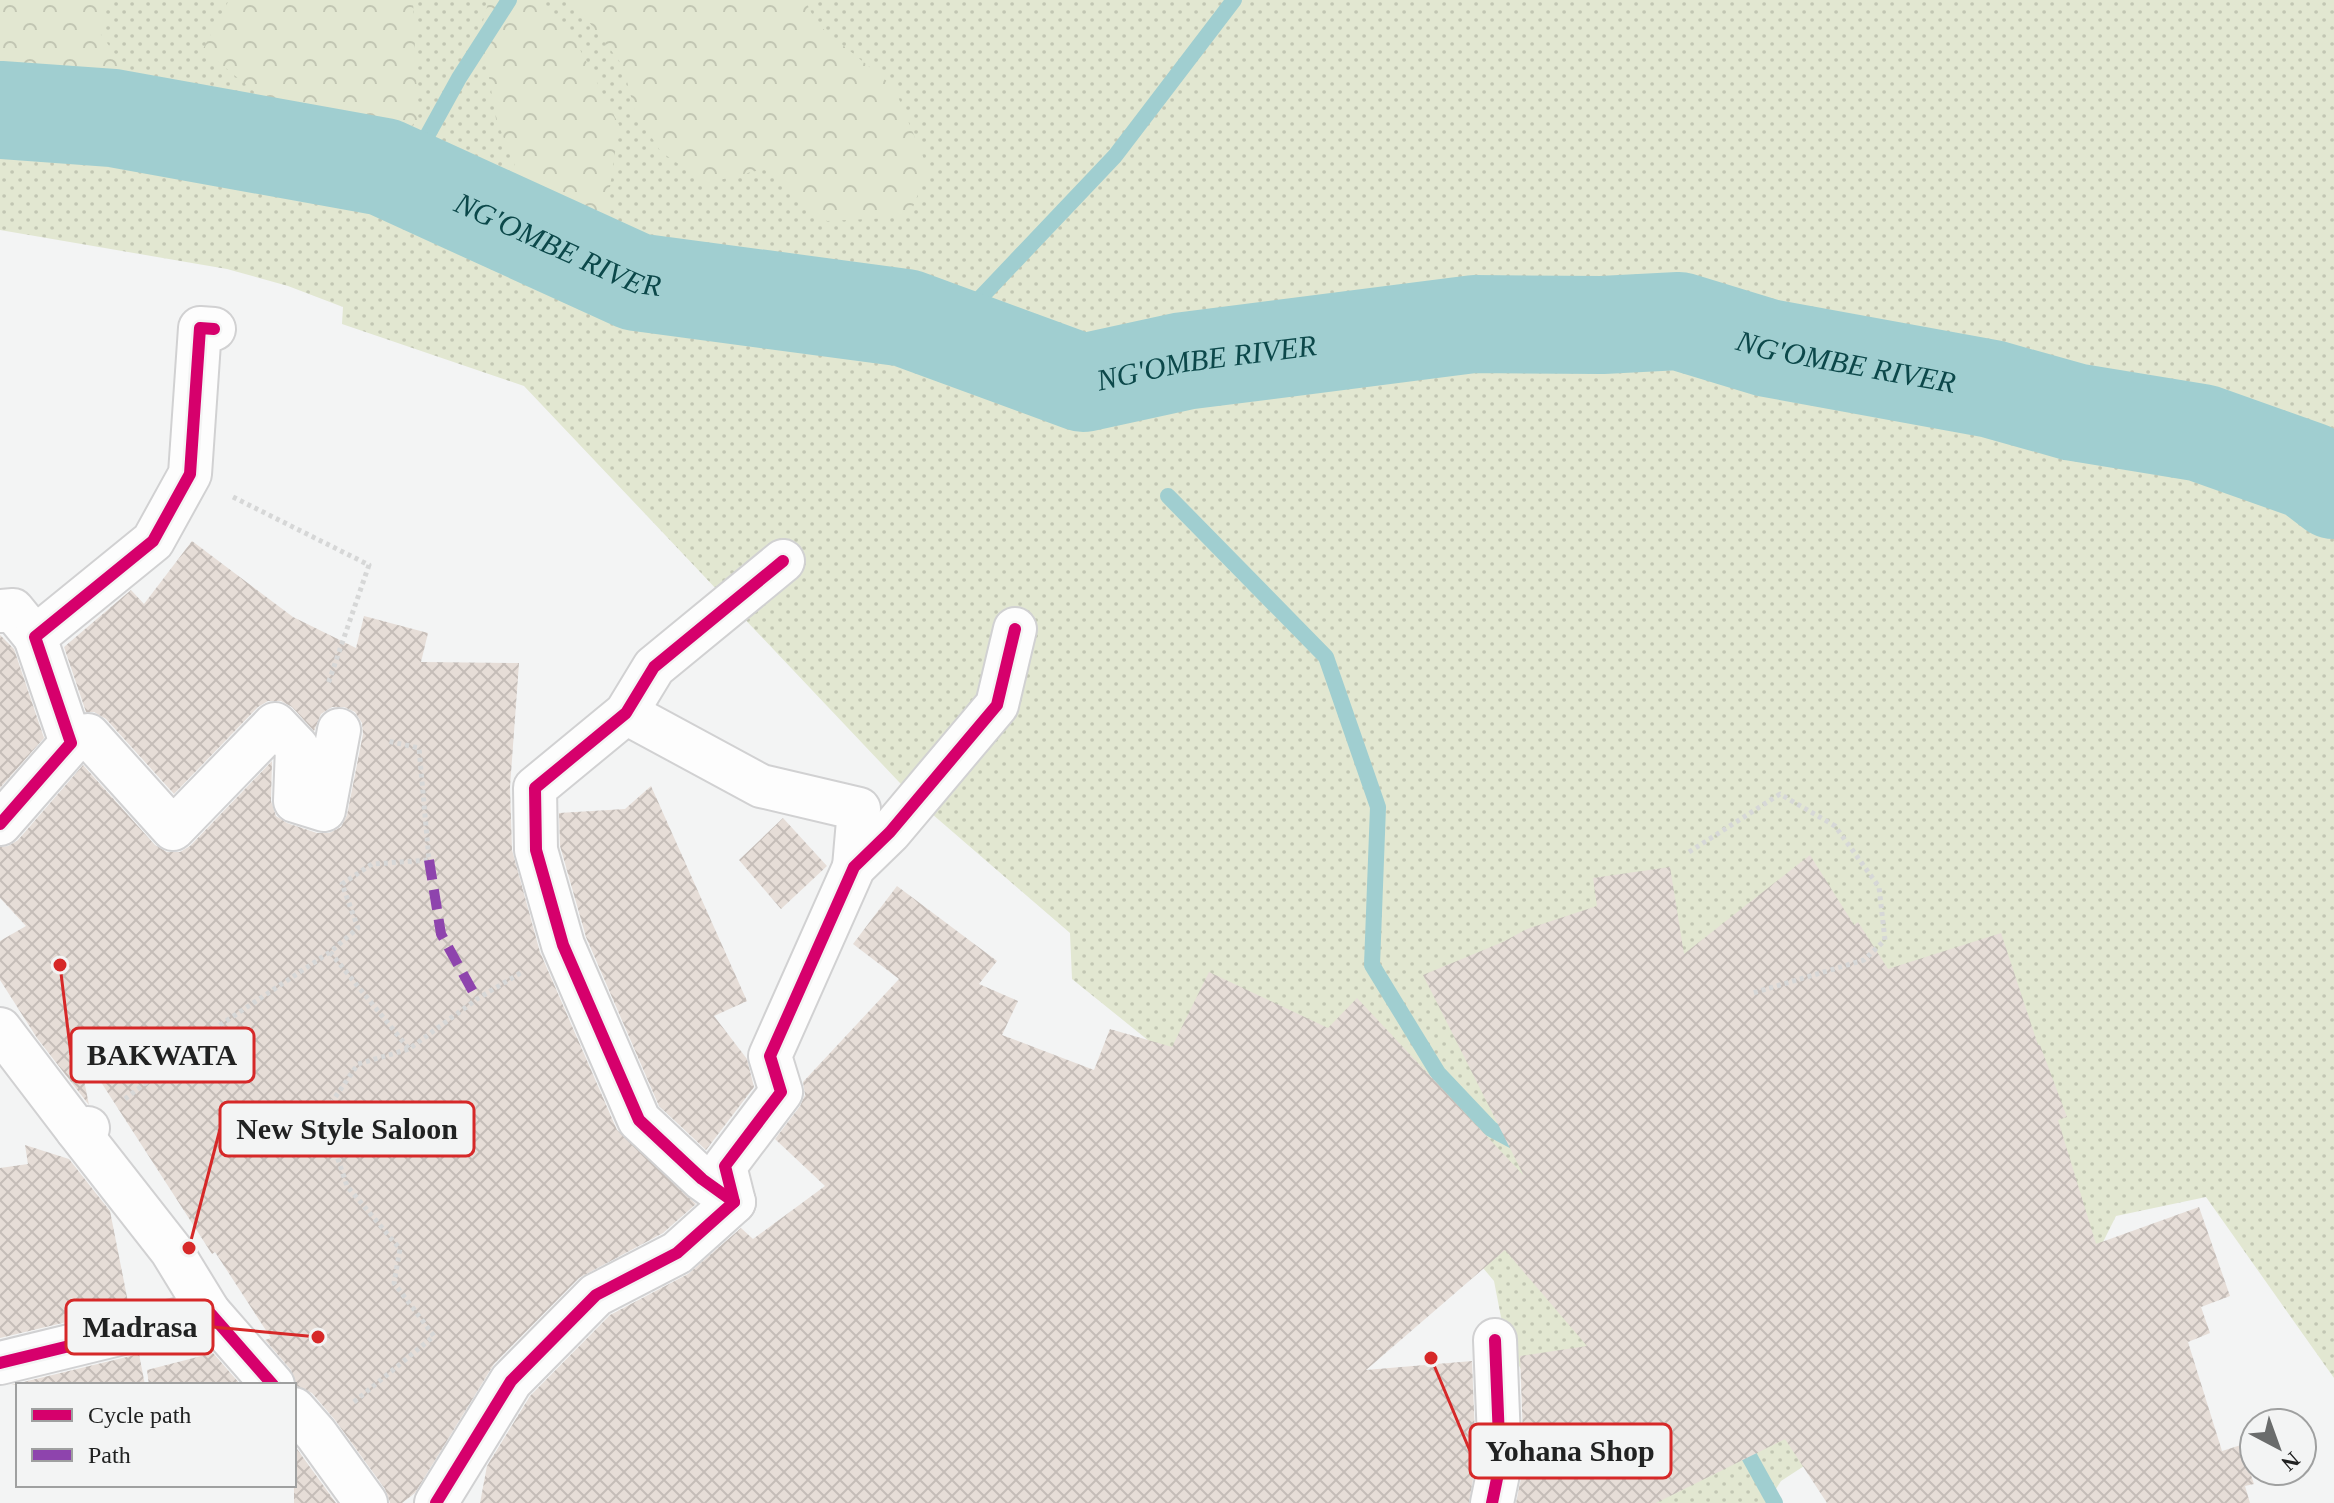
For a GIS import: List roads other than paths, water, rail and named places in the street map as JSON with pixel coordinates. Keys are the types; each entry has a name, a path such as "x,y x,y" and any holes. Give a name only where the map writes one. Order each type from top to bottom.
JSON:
{"street":[{"path":"35,637 153,541 190,474 200,328 214,329"},
{"path":"734,1202 702,1179 639,1120 563,945 536,850 535,788 626,713 654,667 783,561"},
{"path":"0,611 13,610 35,637 71,743"},
{"path":"854,867 890,832 997,705 1015,629"},
{"path":"626,713 761,786 859,809 854,867 770,1056 781,1092 725,1166 734,1202"},
{"path":"0,824 71,743 88,735 173,829 275,724 297,747 295,801 324,810 339,730"},
{"path":"0,1029 82,1129 171,1250 209,1312 271,1383"},
{"path":"436,1503 511,1381 596,1295 677,1253 734,1202"},
{"path":"0,1363 209,1312"},
{"path":"1492,1503 1500,1464 1495,1340"},
{"path":"305,1421 366,1503"}],"waterway":[{"path":"405,176 459,78 509,0"},
{"path":"947,333 1115,156 1234,0"},
{"name":"NG'OMBE RIVER","path":"0,110 113,118 384,167 636,282 906,318 1083,383 1184,361 1474,324 1602,325 1679,321 1768,348 1992,389 2074,412 2202,433 2309,471 2334,490"},
{"path":"1168,496 1326,657 1378,807 1372,965 1438,1073 1491,1129 1521,1145"},
{"path":"1739,1438 1775,1503"}],"place":[{"name":"BAKWATA","path":"60,965"},
{"name":"New Style Saloon","path":"189,1248"},
{"name":"Madrasa","path":"318,1337"},
{"name":"Yohana Shop","path":"1431,1358"}]}
